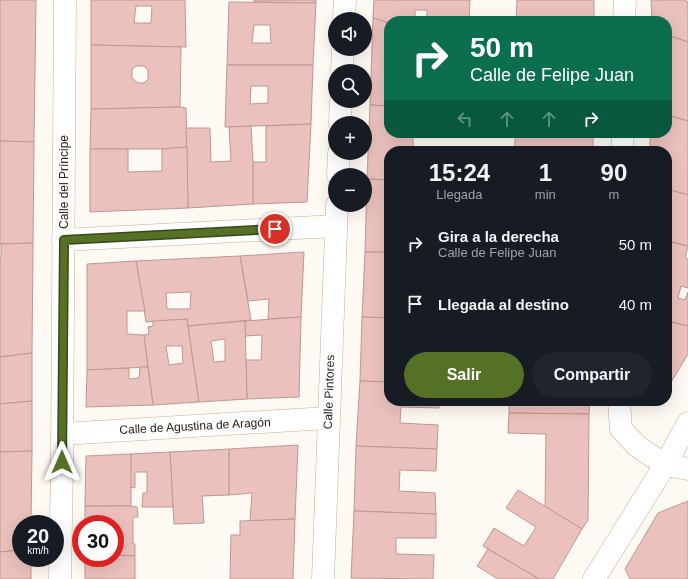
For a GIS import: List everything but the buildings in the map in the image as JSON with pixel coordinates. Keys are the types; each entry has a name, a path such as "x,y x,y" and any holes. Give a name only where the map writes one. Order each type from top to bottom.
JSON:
{"street":[{"name":"Calle del Príncipe","path":"60,579 65,0"},
{"path":"344,12 345,0"},
{"path":"624,0 624,16"},
{"path":"64,240 336,215"},
{"name":"Calle Pintores","path":"323,579 336,215"},
{"path":"619,406 621,429 637,446 665,465 688,469"},
{"name":"Calle de Agustina de Aragón","path":"62,434 328,418"},
{"path":"594,579 665,465 688,423"}],"route":[{"path":"62,462 64,240 275,229"}]}
